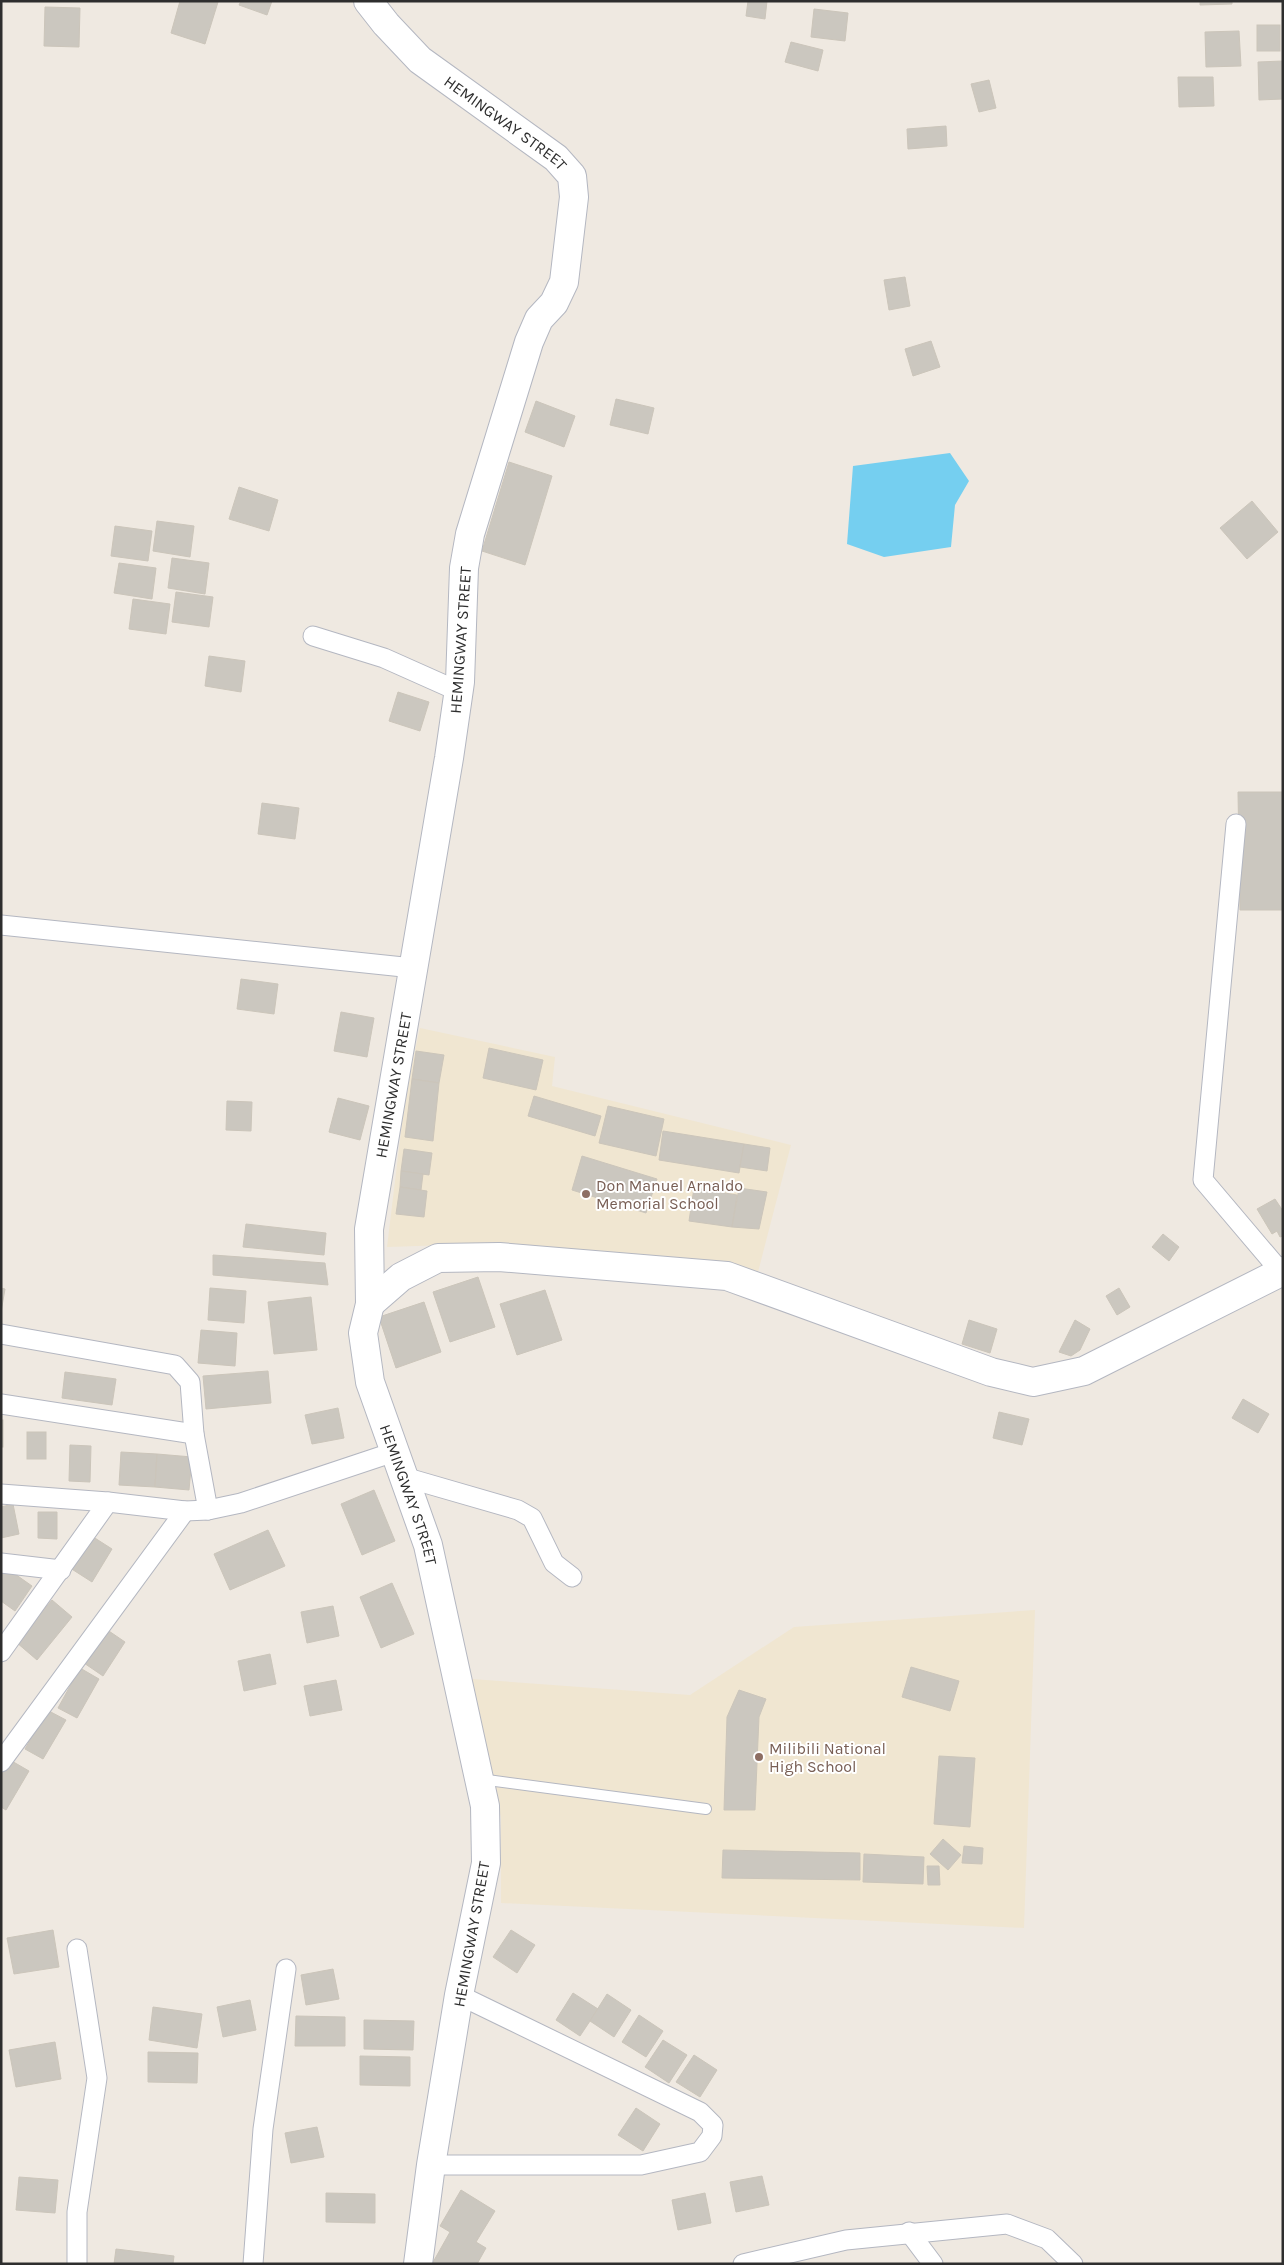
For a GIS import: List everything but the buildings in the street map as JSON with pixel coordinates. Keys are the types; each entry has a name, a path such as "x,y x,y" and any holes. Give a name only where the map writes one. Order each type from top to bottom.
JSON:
{"main road":[{"name":"HEMINGWAY STREET","path":"368,1 386,24 420,60 556,158 572,176 574,198 564,282 554,303 539,319 529,342 470,534 464,568 458,691 369,1229 370,1304 363,1333 370,1382 428,1545 485,1806 486,1863 459,1995 431,2165 418,2264"},
{"path":"370,1304 401,1276 438,1258 500,1257 727,1276 991,1372 1033,1382 1084,1371 1282,1272"}],"street":[{"path":"313,636 384,658 458,691"},
{"path":"1236,824 1202,1180 1282,1272"},
{"path":"1,925 413,968"},
{"path":"1,1334 175,1365 190,1382 194,1434 208,1510"},
{"path":"1,1404 194,1434"},
{"path":"1,1494 108,1502 185,1511 208,1510 241,1503 394,1452"},
{"path":"404,1477 518,1510 532,1518 554,1563 572,1577"},
{"path":"1,1652 108,1502"},
{"path":"1,1762 185,1511"},
{"path":"1,1563 61,1570"},
{"path":"77,1949 97,2078 78,2212 77,2264"},
{"path":"252,2264 263,2130 286,1969"},
{"path":"431,2165 641,2165 700,2152 712,2136 713,2125 700,2112 459,1995"},
{"path":"743,2264 846,2240 909,2232 1006,2224 1047,2239 1073,2264"},
{"path":"909,2232 933,2264"}],"lane":[{"path":"479,1779 706,1810"}],"shaded area":[{"name":"Don Manuel Arnaldo Memorial School","path":"420,1028 555,1057 552,1086 791,1145 758,1272 482,1244 387,1247 406,1091"},
{"name":"Milibili National High School","path":"1035,1610 1024,1928 501,1903 501,1818 472,1679 690,1695 794,1627"}],"water":[{"path":"950,453 969,481 955,505 951,547 884,557 847,544 853,466"}],"place":[{"name":"Don Manuel Arnaldo Memorial School","path":"586,1194"},
{"name":"Milibili National High School","path":"759,1757"}]}
